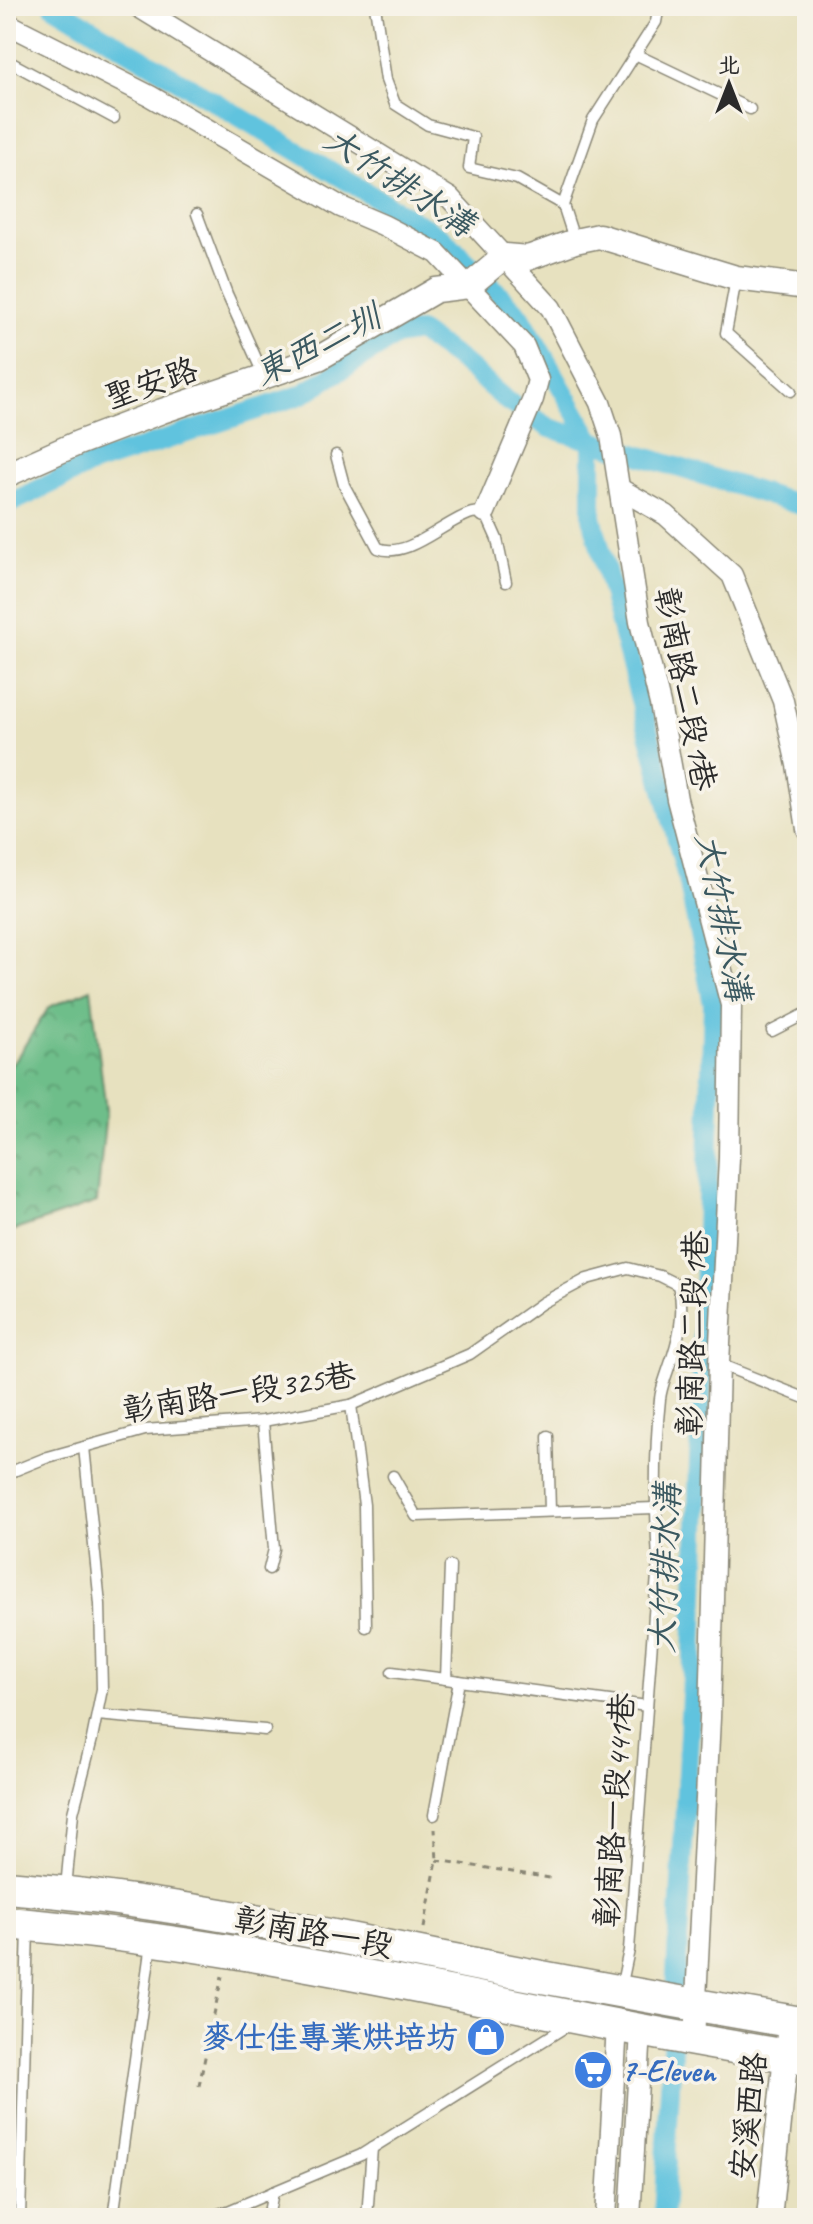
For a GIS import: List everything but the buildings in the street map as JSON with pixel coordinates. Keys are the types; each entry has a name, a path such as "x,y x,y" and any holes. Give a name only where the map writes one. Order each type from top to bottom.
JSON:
{"main road":[{"name":"彰南路一段","path":"6,1887 66,1892 296,1927 419,1952 615,2011"},
{"name":"彰南路一段","path":"17,1924 152,1938 374,1977 615,2011"},
{"path":"615,2011 696,2006 799,2023"},
{"path":"615,2011 694,2040 796,2057"}],"street":[{"name":"彰南路二段1巷","path":"137,6 450,198 551,308 600,403 611,436 640,622 660,704 677,799 731,1005 711,1704 694,2040"},
{"path":"6,23 150,96 341,207 437,253 524,346 538,380 533,399 485,512"},
{"path":"505,256 528,258 599,236 736,278 807,287"},
{"name":"聖安路","path":"6,475 162,411 319,358 436,290 469,286 505,256"},
{"path":"620,489 666,515 732,575 783,701 802,765 807,829"},
{"path":"615,2011 635,2137 631,2214 606,2214 615,2011"},
{"name":"安溪西路","path":"769,2218 799,2023"},
{"path":"611,2135 635,2137"}],"lane":[{"path":"375,6 386,80 395,104 428,125 473,137 469,168 517,179 563,205"},
{"path":"575,241 563,205 593,120 656,22 659,6"},
{"path":"635,54 750,109"},
{"path":"6,60 114,118"},
{"path":"197,214 227,294 265,378"},
{"path":"736,278 726,333 791,391"},
{"path":"336,455 344,485 378,548 386,551 410,546 471,513 485,512 497,539 506,582"},
{"path":"772,1031 807,1013"},
{"name":"彰南路一段325巷","path":"6,1474 48,1457 145,1430 263,1421 351,1405 470,1354 542,1303 587,1279 628,1268 660,1276 678,1285 682,1297"},
{"name":"彰南路一段441巷","path":"615,2011 629,1950 658,1561 655,1455 660,1395 680,1336 682,1297"},
{"path":"719,1364 807,1399"},
{"path":"351,1405 364,1505 366,1627"},
{"path":"263,1421 274,1549 269,1569"},
{"path":"548,1436 550,1511"},
{"path":"66,1892 73,1813 102,1689 100,1604 84,1447"},
{"path":"393,1476 416,1516 655,1508"},
{"path":"446,1679 450,1566"},
{"path":"392,1672 647,1706"},
{"path":"434,1815 459,1681"},
{"path":"97,1715 265,1730"},
{"path":"17,1924 20,2218"},
{"path":"113,2218 152,1938"},
{"path":"206,2218 361,2155 615,2011"},
{"path":"367,2218 372,2148"},
{"path":"268,2218 273,2192"}],"path":[{"path":"419,1952 437,1860 434,1815"},
{"path":"437,1860 550,1878"},
{"path":"199,2086 227,1952"}],"green space":[{"path":"91,989 106,1111 97,1202 6,1233 6,1068 16,1059 49,1007"}],"waterway":[{"name":"大竹排水溝","path":"54,6 443,238 520,315 592,441 592,517 689,885 713,1004 693,1659 663,2218"},
{"name":"東西二圳","path":"6,505 90,465 301,395 396,336 419,332 461,361 507,401 550,428 807,507"}],"place":[{"name":"麥仕佳專業烘培坊","path":"486,2037"},
{"name":"7-Eleven","path":"593,2070"}]}
